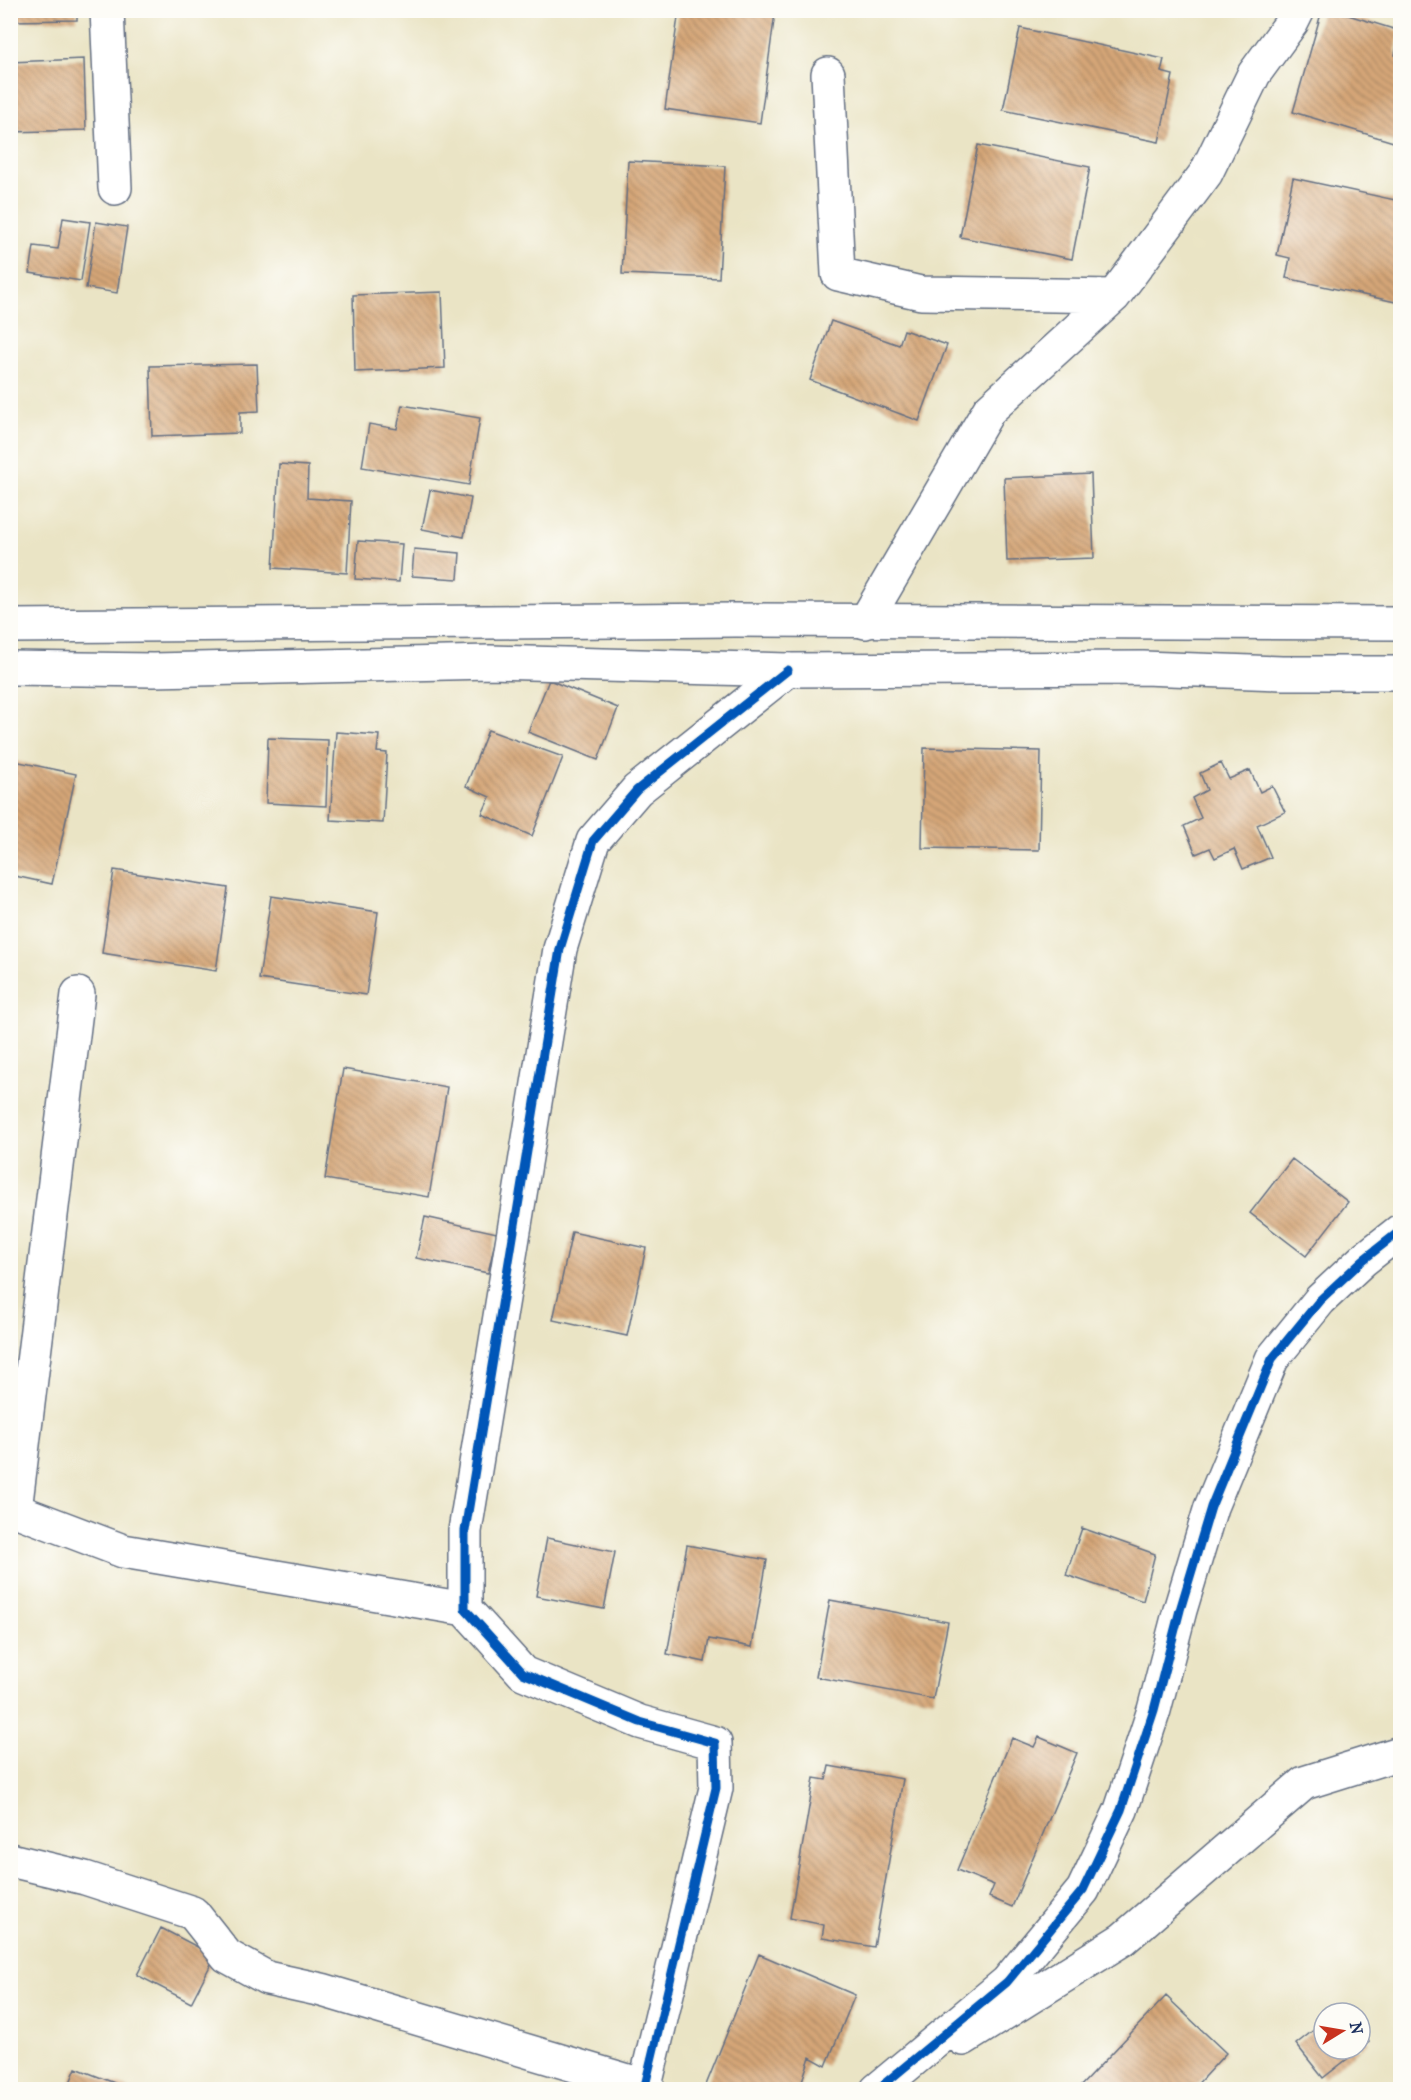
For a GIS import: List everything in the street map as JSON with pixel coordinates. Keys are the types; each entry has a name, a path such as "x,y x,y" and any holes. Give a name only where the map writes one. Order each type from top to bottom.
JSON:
{"street":[{"path":"108,10 115,188"},
{"path":"865,622 989,410 1114,296 1206,173 1254,74 1292,22 1298,10"},
{"path":"828,74 838,274 921,292 1114,296"},
{"path":"10,626 736,620 1401,623"},
{"path":"10,668 153,670 490,662 788,670 1143,668 1282,673 1401,673"},
{"path":"465,1609 465,1531 560,949 592,841 637,790 788,670"},
{"path":"10,1860 85,1878 193,1913 227,1956 267,1978 322,1990 645,2088 716,1788 715,1743 640,1722 523,1673 465,1609 123,1551 15,1510 78,994"},
{"path":"878,2090 1007,1982 1083,1890 1121,1810 1154,1710 1180,1610 1211,1507 1272,1359 1320,1300 1363,1260 1401,1231"},
{"path":"878,2090 1015,2008 1123,1939 1304,1783 1401,1753"}],"building":[{"path":"10,10 77,10 77,20 10,21"},
{"path":"679,10 755,10 775,13 760,123 665,109"},
{"path":"1322,10 1332,10 1400,31 1395,55 1400,57 1400,69 1396,83 1400,84 1400,144 1293,112"},
{"path":"1020,28 1164,59 1161,72 1173,75 1159,142 1003,110"},
{"path":"84,59 86,130 10,132 10,62"},
{"path":"978,145 1090,167 1072,259 960,237"},
{"path":"628,161 725,166 719,278 622,274"},
{"path":"1293,178 1400,201 1400,303 1286,278 1290,258 1277,255"},
{"path":"63,218 90,222 81,281 30,273 34,246 58,249"},
{"path":"96,222 127,227 117,293 86,288"},
{"path":"442,292 445,368 355,372 353,295"},
{"path":"831,321 899,345 904,330 947,345 919,421 810,380"},
{"path":"257,364 259,411 240,412 240,433 152,436 150,366"},
{"path":"402,405 480,418 469,485 362,467 369,424 397,429"},
{"path":"279,464 308,466 307,498 351,501 347,573 273,568"},
{"path":"1091,474 1094,558 1007,561 1004,478"},
{"path":"430,490 471,498 464,537 422,529"},
{"path":"358,541 402,544 399,582 355,579"},
{"path":"414,549 460,553 458,579 412,576"},
{"path":"549,680 618,708 598,760 528,732"},
{"path":"488,730 563,757 532,836 482,814 490,797 466,786"},
{"path":"336,732 379,735 377,752 387,753 383,823 330,820"},
{"path":"268,738 328,740 326,806 266,803"},
{"path":"924,748 1041,751 1039,850 922,848"},
{"path":"10,760 76,774 52,884 10,875"},
{"path":"1221,763 1229,779 1250,770 1260,792 1272,786 1285,812 1257,825 1271,857 1243,869 1234,849 1215,858 1210,848 1196,854 1184,826 1201,818 1192,798 1207,790 1200,773"},
{"path":"114,870 228,888 216,971 102,953"},
{"path":"271,896 378,912 366,995 259,979"},
{"path":"343,1069 447,1087 429,1197 325,1179"},
{"path":"1292,1159 1348,1202 1306,1256 1250,1213"},
{"path":"425,1217 497,1233 488,1273 416,1258"},
{"path":"572,1232 646,1248 627,1336 553,1320"},
{"path":"1082,1528 1155,1554 1143,1601 1066,1575"},
{"path":"547,1538 615,1552 604,1609 536,1596"},
{"path":"687,1545 767,1560 752,1647 709,1639 705,1662 667,1654"},
{"path":"830,1600 948,1622 933,1699 816,1677"},
{"path":"1039,1737 1077,1753 1012,1907 989,1897 994,1885 957,1870 1012,1738 1034,1747"},
{"path":"829,1766 903,1779 874,1947 822,1938 824,1925 790,1918 814,1778 826,1780"},
{"path":"161,1928 215,1956 191,2003 137,1975"},
{"path":"759,1954 855,1995 826,2066 810,2057 799,2090 704,2090"},
{"path":"1166,1996 1226,2053 1192,2090 1077,2090"},
{"path":"1312,2031 1312,2061 1345,2061 1323,2078 1296,2044"},
{"path":"76,2068 130,2089 130,2090 67,2090"}],"cycle path":[{"path":"644,2090 716,1788 715,1743 640,1722 523,1673 465,1609 465,1531 560,949 593,841 637,790 788,670"},
{"path":"877,2090 1007,1982 1083,1890 1121,1810 1154,1710 1180,1610 1211,1507 1272,1359 1320,1300 1363,1260 1400,1231"}]}
